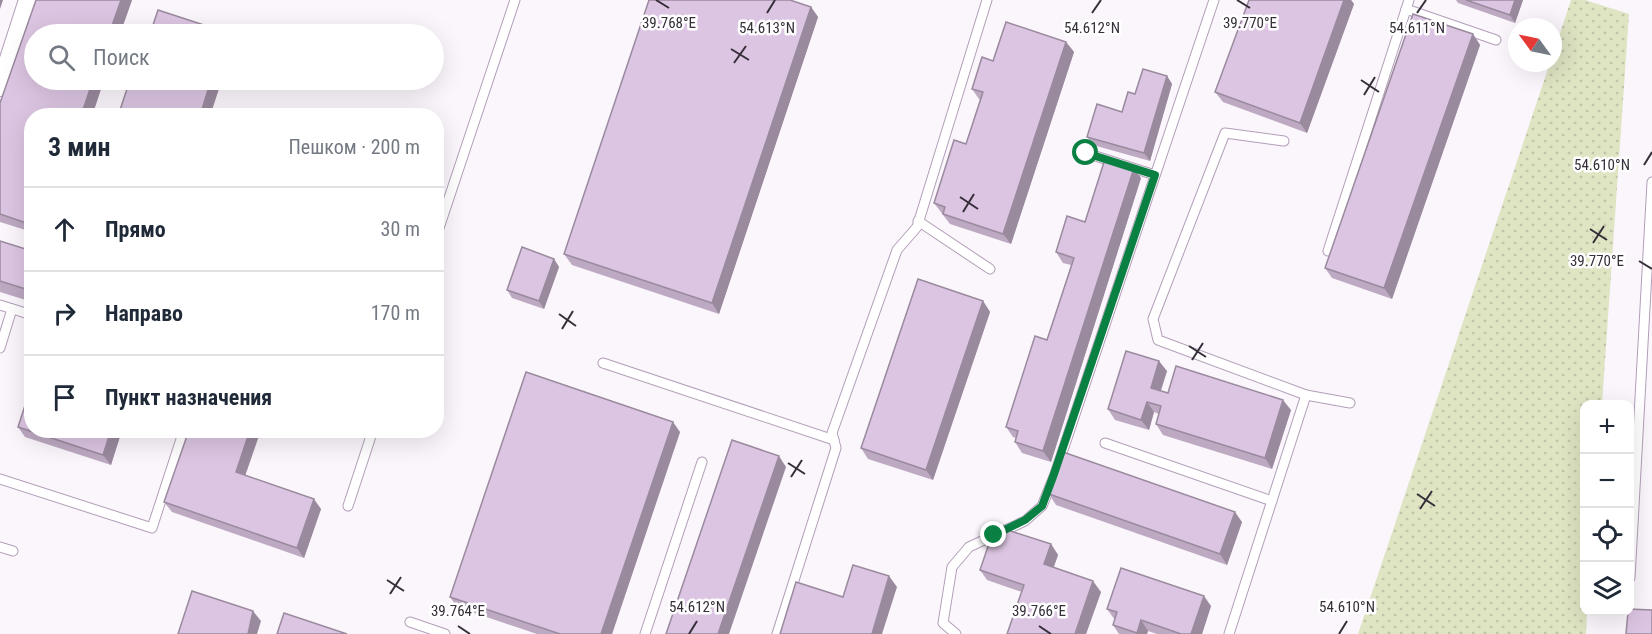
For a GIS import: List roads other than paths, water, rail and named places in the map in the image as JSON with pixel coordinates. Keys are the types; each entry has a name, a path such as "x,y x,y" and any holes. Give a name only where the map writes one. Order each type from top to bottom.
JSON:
{"street":[{"path":"0,87 28,0"}],"lane":[{"path":"444,213 515,0"},
{"path":"777,634 836,448 832,433 897,250 917,227 987,0"},
{"path":"956,634 944,623 952,567 969,547 1025,520 1042,506 1214,0"},
{"path":"1328,250 1408,4 1496,40"},
{"path":"1284,141 1225,133 1153,319 1158,340 1306,395 1350,403"},
{"path":"1086,153 1155,175"},
{"path":"1630,562 1652,182"},
{"path":"918,221 990,269"},
{"path":"0,305 24,313"},
{"path":"0,348 12,309"},
{"path":"603,363 834,440"},
{"path":"1229,634 1306,395"},
{"path":"0,479 152,528 181,438"},
{"path":"348,506 370,438"},
{"path":"1105,443 1272,501"},
{"path":"645,634 702,462"},
{"path":"0,547 13,551"},
{"path":"410,622 445,634"}]}
